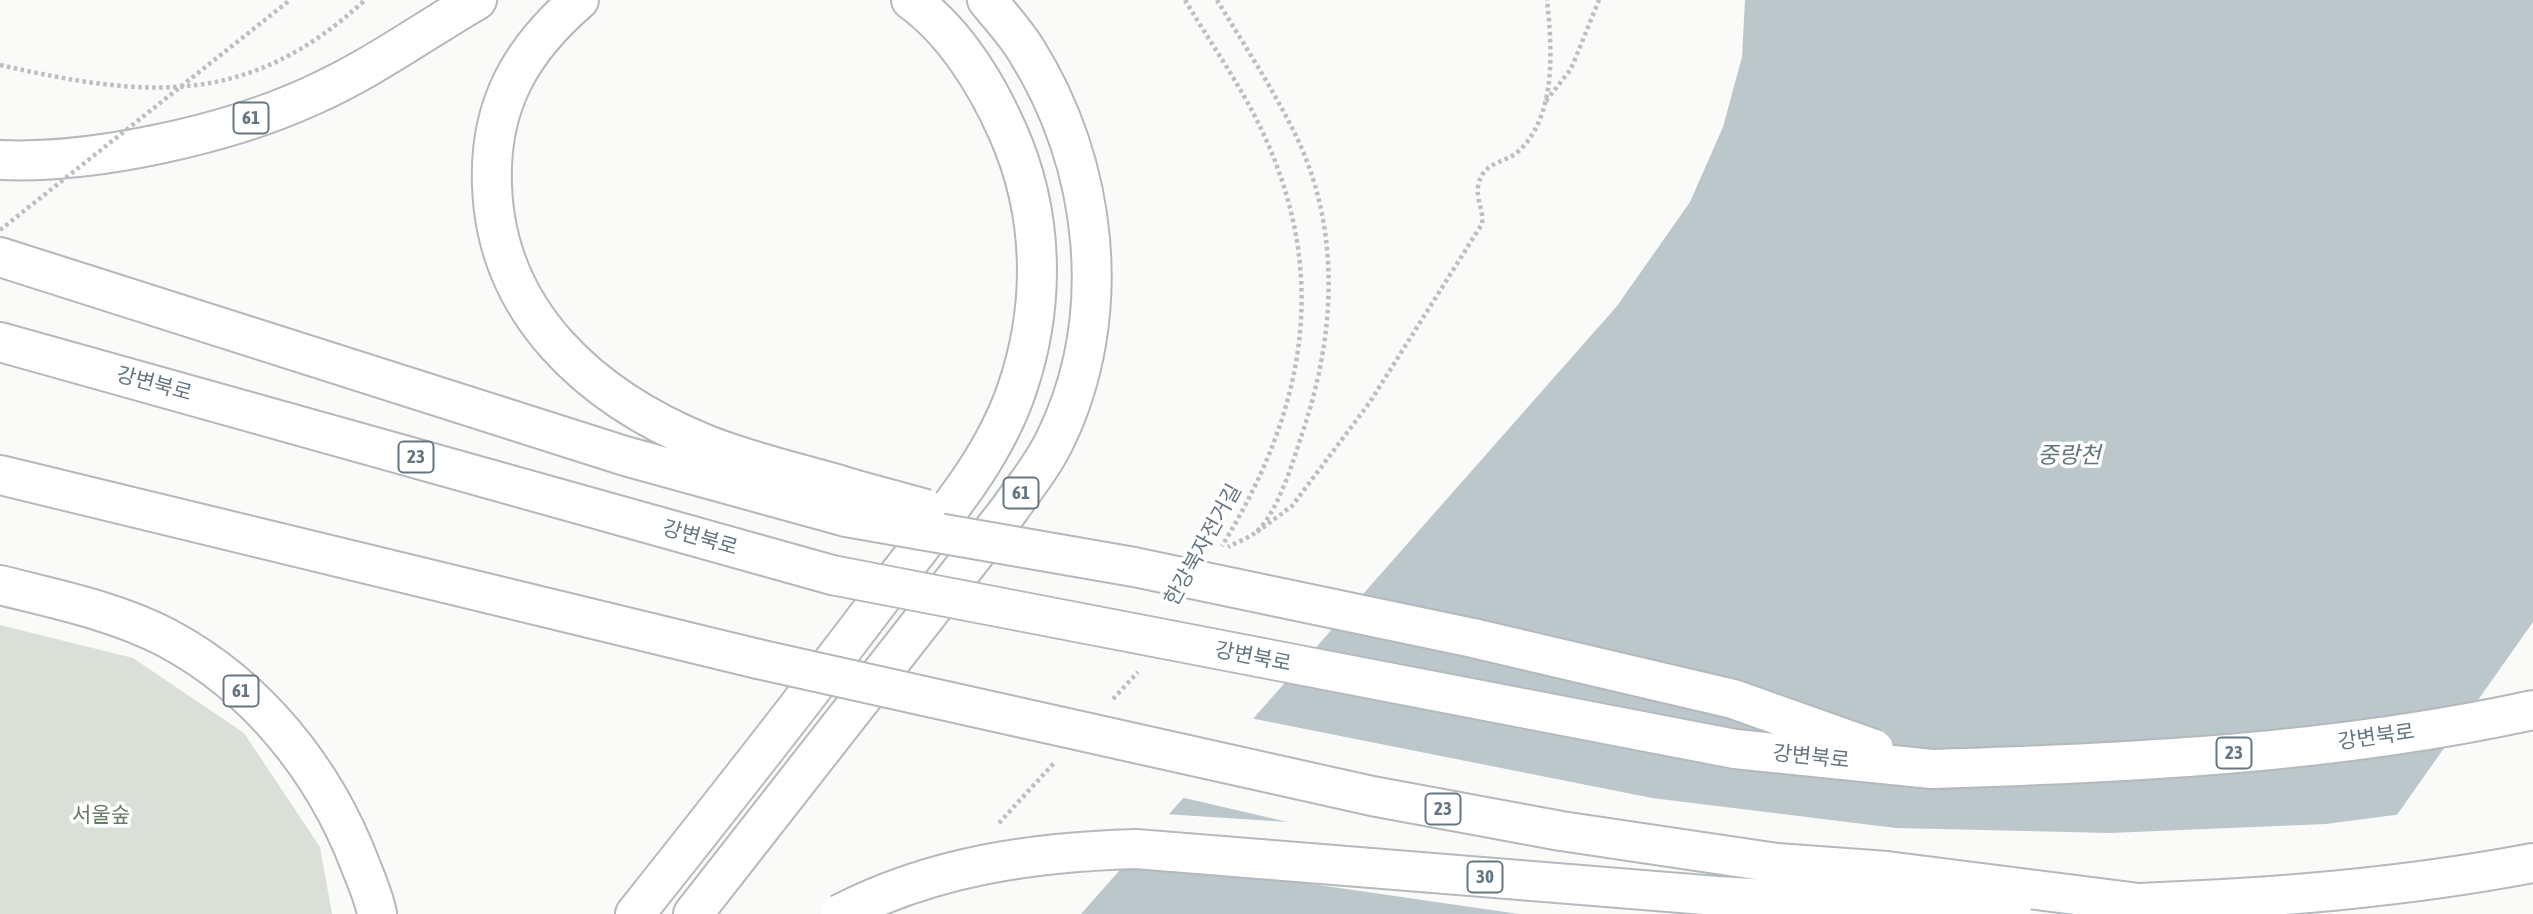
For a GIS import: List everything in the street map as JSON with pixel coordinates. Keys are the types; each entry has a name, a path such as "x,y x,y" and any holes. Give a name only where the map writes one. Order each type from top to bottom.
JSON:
{"highway":[{"name":"61","path":"0,160 58,158 127,148 171,140 267,113 350,77 477,0"},
{"path":"579,0 535,44 503,100 494,128 492,192 505,260 516,289 556,345 579,368 634,409 707,445 849,503"},
{"path":"635,914 794,714 957,497 999,430 1020,380 1035,319 1037,285 1034,228 1024,180 1013,144 979,77 952,41 911,0"},
{"name":"61","path":"693,914 1009,510 1056,439 1069,405 1089,327 1093,284 1091,250 1078,168 1065,128 1026,50 987,0"},
{"path":"0,257 625,456 1473,638 1733,699 1932,769"},
{"name":"강변북로","path":"0,342 832,575 1735,749 1932,769 2137,763 2315,745 2468,724 2533,709"},
{"name":"23","path":"0,475 758,659 1371,796 1561,831 1750,859 1887,871 2139,903 2260,898 2388,886 2533,863"},
{"name":"61","path":"0,585 107,615 166,638 221,673 272,718 314,772 348,834 377,914"},
{"name":"30","path":"840,914 913,882 991,862 1061,851 1136,849 1717,895 1915,907 2139,903"}],"path":[{"path":"0,230 290,0"},
{"path":"0,65 109,83 164,88 219,83 276,64 327,32 365,0"},
{"name":"한강북자전거길","path":"1185,0 1248,104 1275,158 1295,219 1304,287 1300,344 1284,410 1248,504 1218,552 1257,531"},
{"path":"1217,0 1297,138 1320,206 1329,267 1329,304 1319,378 1291,471 1257,531"},
{"path":"1546,101 1550,38 1547,0"},
{"path":"1257,531 1292,506 1370,402 1482,224 1484,213 1478,187 1482,177 1496,161 1520,151 1535,129 1546,101 1571,69 1599,0"},
{"path":"1110,702 1147,662"},
{"path":"990,833 1064,753"}],"green space":[{"name":"서울숲","path":"0,625 133,658 244,733 320,847 332,914 0,914"}],"water":[{"name":"중랑천","path":"1745,0 2533,0 2533,622 2327,914 1081,914 1617,306 1690,202 1723,127 1742,57"}],"pier":[{"path":"1250,718 1652,798 1896,828 2110,833 2326,824 2402,814 2331,914 1519,914 1229,872 1122,863 1165,814 1288,822 1180,797"}]}
